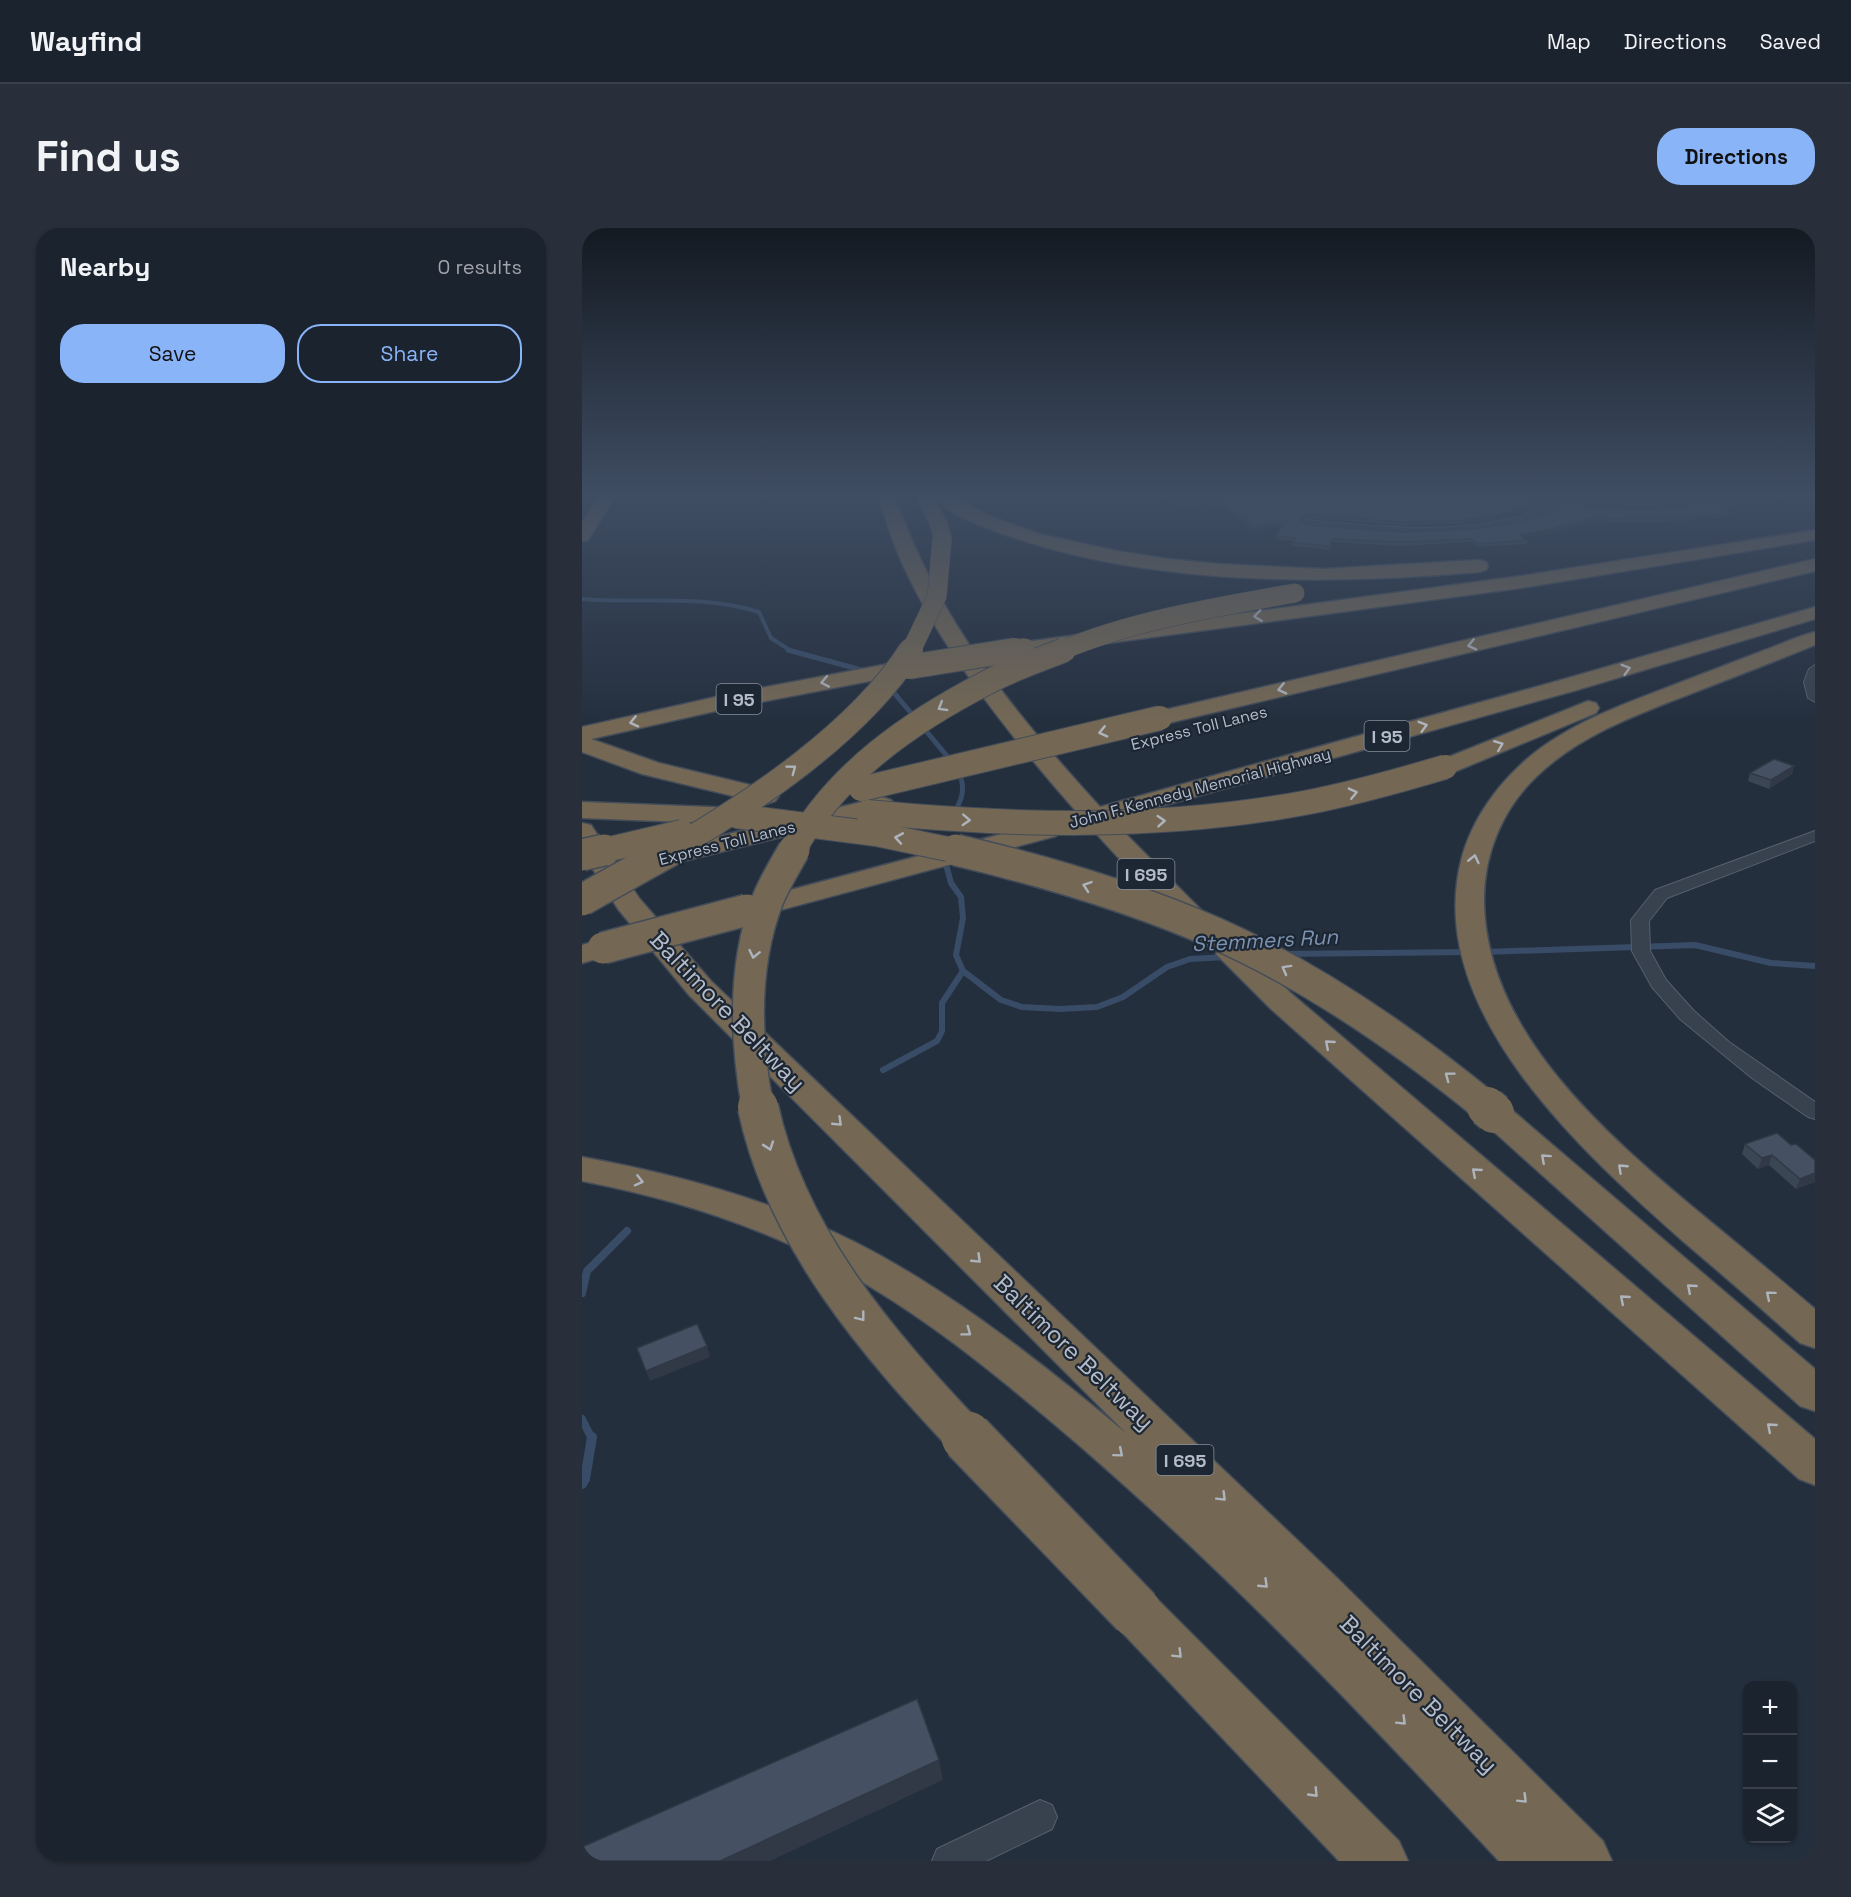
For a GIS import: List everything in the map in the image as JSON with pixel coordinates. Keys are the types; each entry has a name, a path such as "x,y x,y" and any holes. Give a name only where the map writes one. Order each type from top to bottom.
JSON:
{"highway":[{"name":"I 695","path":"915,570 939,617 980,678 1081,805 1142,870 1258,980 1815,1466"},
{"path":"582,900 682,843 745,803 817,749 866,705 908,656 928,620 943,570"},
{"path":"1240,570 1326,574 1434,570"},
{"path":"1379,1861 1068,1544 910,1376 858,1313 818,1253 789,1196 759,1116 748,1040 750,974 769,898 785,862 805,830 856,772 915,724 988,681 1082,643 1183,614 1295,593 1469,570"},
{"name":"I 95","path":"582,734 809,685 1025,648 1595,570"},
{"name":"Express Toll Lanes","path":"582,878 1169,726 1794,570"},
{"name":"Express Toll Lanes","path":"582,855 1169,726 1815,574"},
{"name":"John F. Kennedy Memorial Highway","path":"592,951 1204,787 1815,613"},
{"path":"582,744 621,760 672,775 790,801 908,816 1052,824 1152,822 1270,809 1363,791 1445,767 1633,690 1815,623"},
{"path":"1815,638 1611,717 1565,741 1537,762 1502,798 1486,825 1474,855 1469,917 1475,951 1488,991 1501,1017 1532,1065 1595,1141 1652,1195 1815,1332"},
{"path":"582,810 728,816 840,828 958,850 1075,882 1183,921 1277,964 1342,1002 1398,1039 1494,1113 1815,1394"},
{"name":"Baltimore Beltway","path":"582,831 635,912 665,949 720,1009 1303,1576 1582,1861"},
{"path":"582,1169 692,1193 764,1217 865,1265 940,1312 1021,1372 1160,1486 1352,1669 1538,1861"}],"street":[{"path":"1815,669 1810,682 1815,698"},
{"path":"1815,836 1661,894 1642,912 1639,921 1640,945 1657,984 1702,1029 1815,1112"},
{"path":"949,1861 1040,1817"}],"building":[{"path":"1774,759 1794,766 1771,780 1750,773"},
{"path":"1777,1133 1791,1145 1796,1144 1815,1160 1815,1173 1800,1179 1772,1155 1762,1158 1745,1144"},
{"path":"697,1324 707,1346 646,1371 637,1348"},
{"path":"917,1699 939,1760 720,1861 582,1861 582,1847"}],"waterway":[{"name":"Stemmers Run","path":"582,599 694,601 737,606 759,612 771,638 791,651"},
{"name":"Stemmers Run","path":"791,651 869,672"},
{"name":"Stemmers Run","path":"890,688 952,762"},
{"name":"Stemmers Run","path":"954,813 962,792 962,782 958,771"},
{"name":"Stemmers Run","path":"944,857 951,883 961,897 963,918 956,955 963,971"},
{"name":"Stemmers Run","path":"1484,952 1695,945 1771,963 1815,966"},
{"name":"Stemmers Run","path":"1283,954 1470,952"},
{"name":"Stemmers Run","path":"963,971 1001,1000 1022,1007 1060,1009 1097,1007 1123,997 1167,967 1190,959 1227,957"},
{"path":"883,1070 937,1041 942,1031 942,1003 963,971"},
{"path":"582,1293 587,1271 627,1231"},
{"path":"582,1419 592,1438"},
{"path":"582,1484 585,1479 592,1438"}]}
